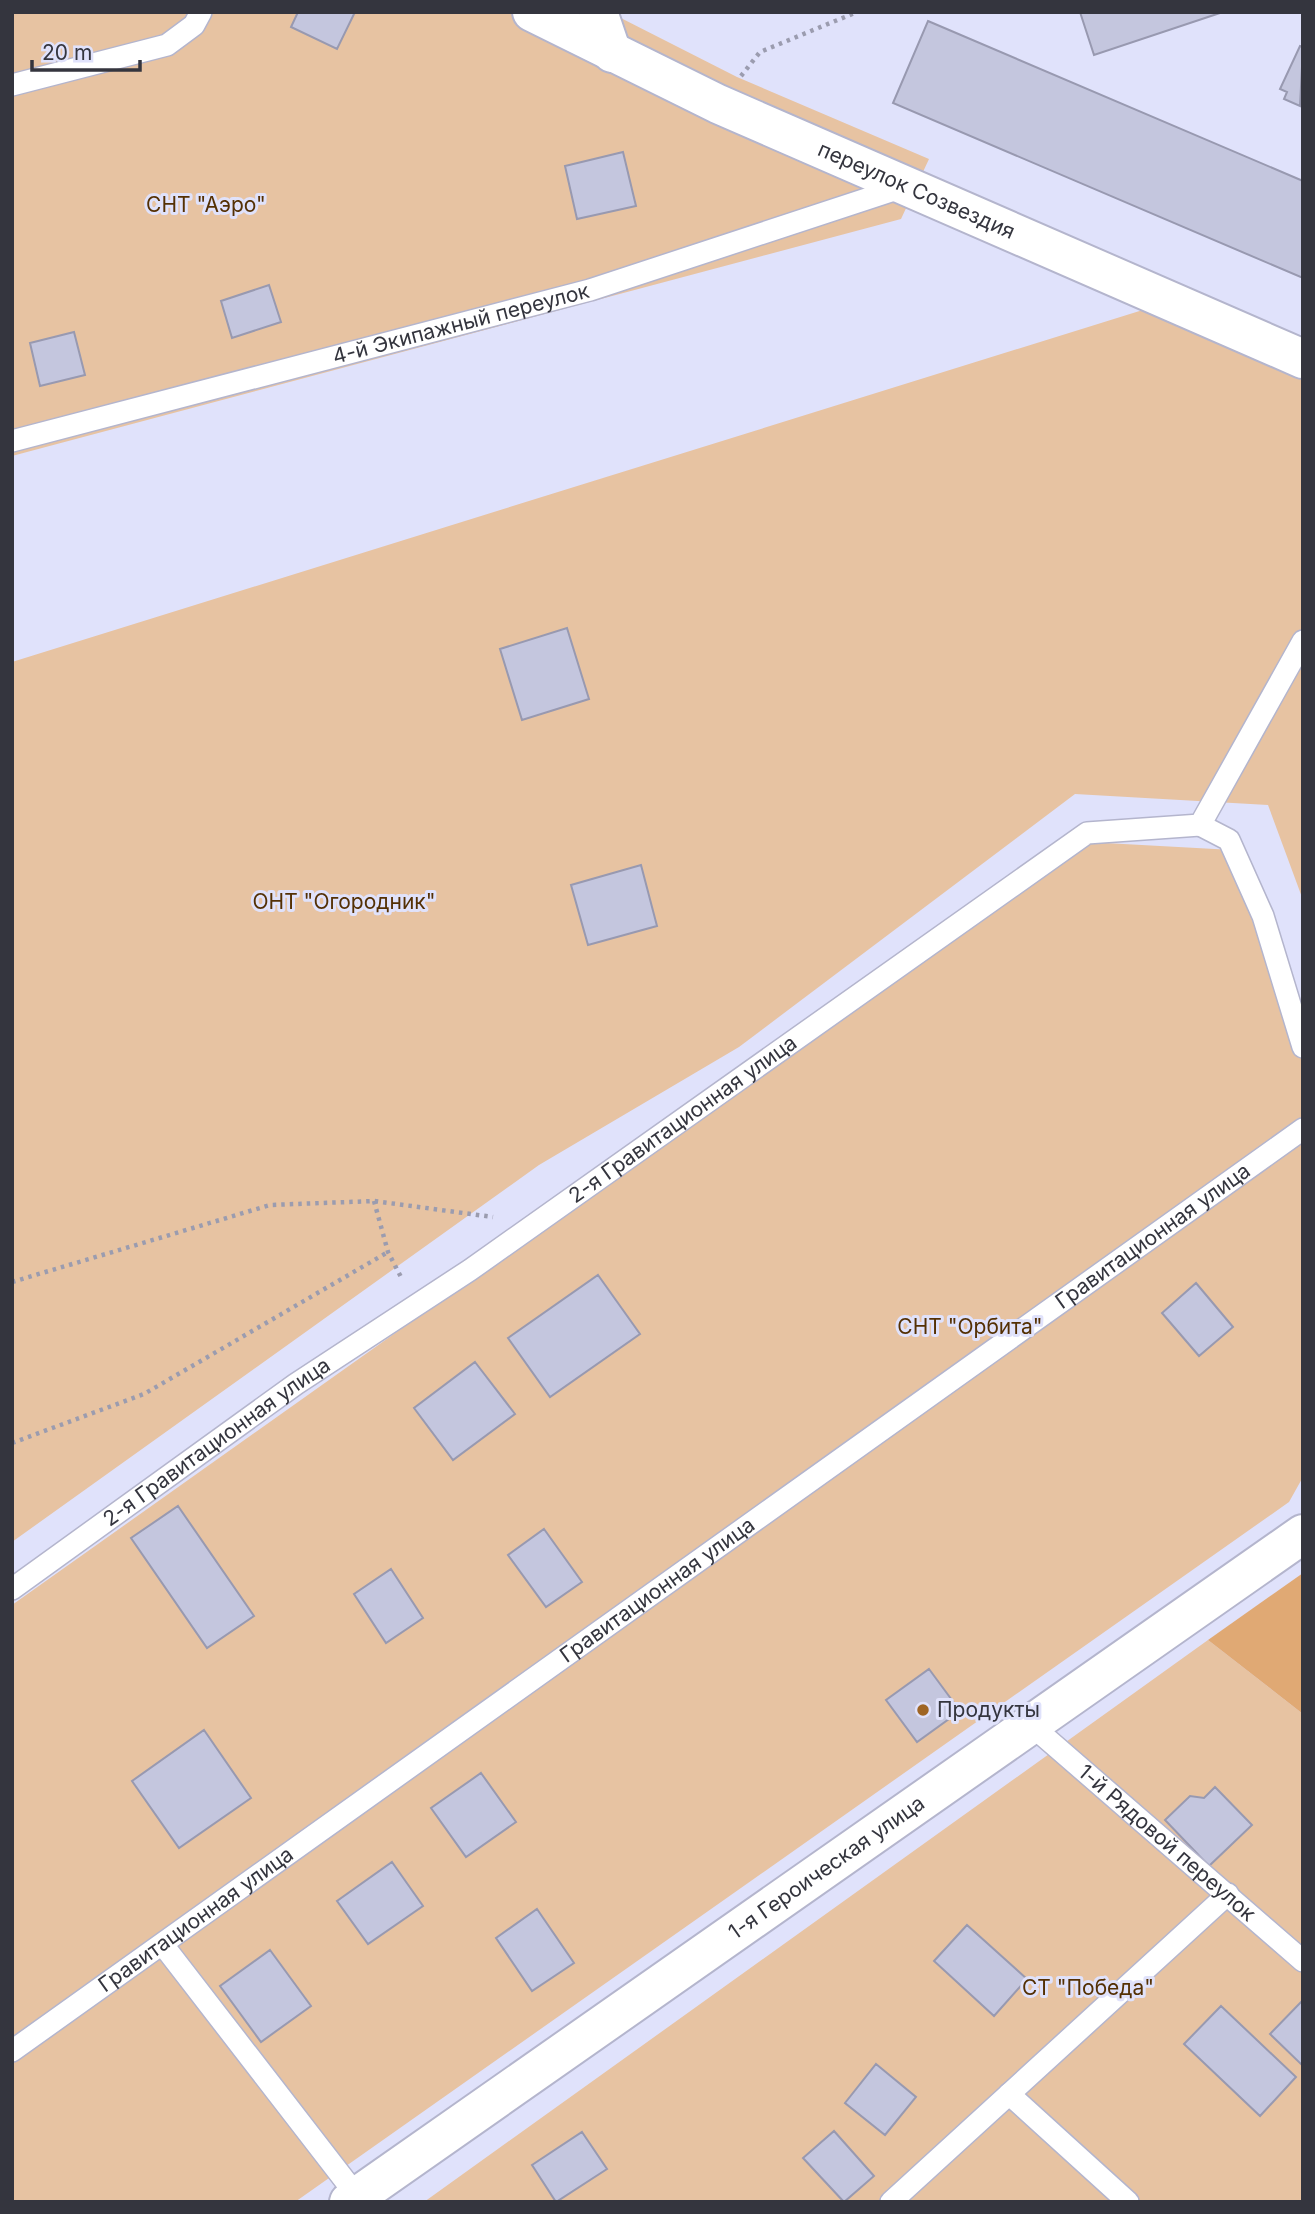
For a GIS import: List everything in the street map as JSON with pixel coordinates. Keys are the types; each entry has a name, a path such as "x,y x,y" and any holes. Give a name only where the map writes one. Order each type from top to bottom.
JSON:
{"street":[{"name":"переулок Созвездия","path":"532,12 718,104 903,187 1303,359"},
{"path":"598,12 612,53"},
{"name":"1-я Героическая улица","path":"353,2199 1303,1534"}],"lane":[{"path":"12,85 167,45 194,25 201,12"},
{"name":"4-й Экипажный переулок","path":"12,440 590,290 903,187"},
{"path":"1303,640 1200,825 1229,840 1263,916 1303,1047"},
{"name":"2-я Гравитационная улица","path":"12,1589 296,1384 416,1306 1087,834 1200,825"},
{"name":"Гравитационная улица","path":"12,2051 1303,1129"},
{"name":"1-й Рядовой переулок","path":"1031,1725 1303,1961"},
{"path":"891,2202 1228,1894"},
{"path":"163,1945 353,2199"},
{"path":"1009,2094 1128,2202"}],"path":[{"path":"718,104 760,52 857,12"},
{"path":"12,1282 270,1205 374,1201 535,1223"},
{"path":"374,1201 388,1252 416,1306"},
{"path":"12,1443 144,1394 388,1252"}],"green space":[{"name":"СНТ \"Аэро\"","path":"12,12 609,12 737,77 929,159 901,219 12,456"},
{"name":"ОНТ \"Огородник\"","path":"1162,304 1303,362 1303,900 1268,805 1075,794 739,1047 539,1165 12,1542 12,662"},
{"name":"СНТ \"Орбита\"","path":"1087,842 1233,850 1303,1053 1303,1477 1289,1502 295,2202 12,2202 12,1605"},
{"name":"СТ \"Победа\"","path":"1208,1640 1303,1714 1303,2202 424,2202"}],"shaded area":[{"path":"1303,1573 1303,1714 1208,1640"}],"building":[{"path":"298,12 355,12 337,49 291,27"},
{"path":"1080,12 1223,12 1094,55"},
{"path":"928,21 1303,181 1303,278 893,103"},
{"path":"1300,46 1303,47 1300,106 1284,99 1287,92 1280,89"},
{"path":"623,152 636,206 577,219 565,166"},
{"path":"269,285 281,322 232,338 221,301"},
{"path":"74,332 85,375 40,386 30,343"},
{"path":"567,628 589,699 522,720 500,649"},
{"path":"641,865 657,926 588,945 571,885"},
{"path":"598,1275 640,1334 550,1397 508,1338"},
{"path":"1196,1283 1233,1327 1199,1356 1162,1313"},
{"path":"475,1362 515,1414 453,1460 414,1408"},
{"path":"178,1506 254,1616 207,1648 131,1538"},
{"path":"544,1529 582,1582 546,1607 508,1555"},
{"path":"391,1569 423,1618 386,1643 354,1594"},
{"path":"929,1669 960,1711 917,1742 886,1700"},
{"path":"204,1730 251,1798 179,1848 132,1781"},
{"path":"481,1773 516,1822 466,1857 431,1808"},
{"path":"1215,1787 1252,1825 1209,1866 1165,1820 1190,1796 1204,1798"},
{"path":"392,1862 423,1906 368,1944 337,1901"},
{"path":"537,1909 574,1963 532,1991 496,1938"},
{"path":"967,1925 1027,1979 994,2016 934,1961"},
{"path":"270,1950 311,2006 261,2042 220,1986"},
{"path":"1303,2000 1303,2066 1270,2034"},
{"path":"1221,2006 1296,2077 1260,2116 1184,2044"},
{"path":"876,2064 916,2097 885,2135 845,2103"},
{"path":"834,2131 874,2176 844,2202 803,2158"},
{"path":"582,2132 607,2169 556,2202 532,2165"}],"place":[{"name":"Продукты","path":"923,1710"}]}
